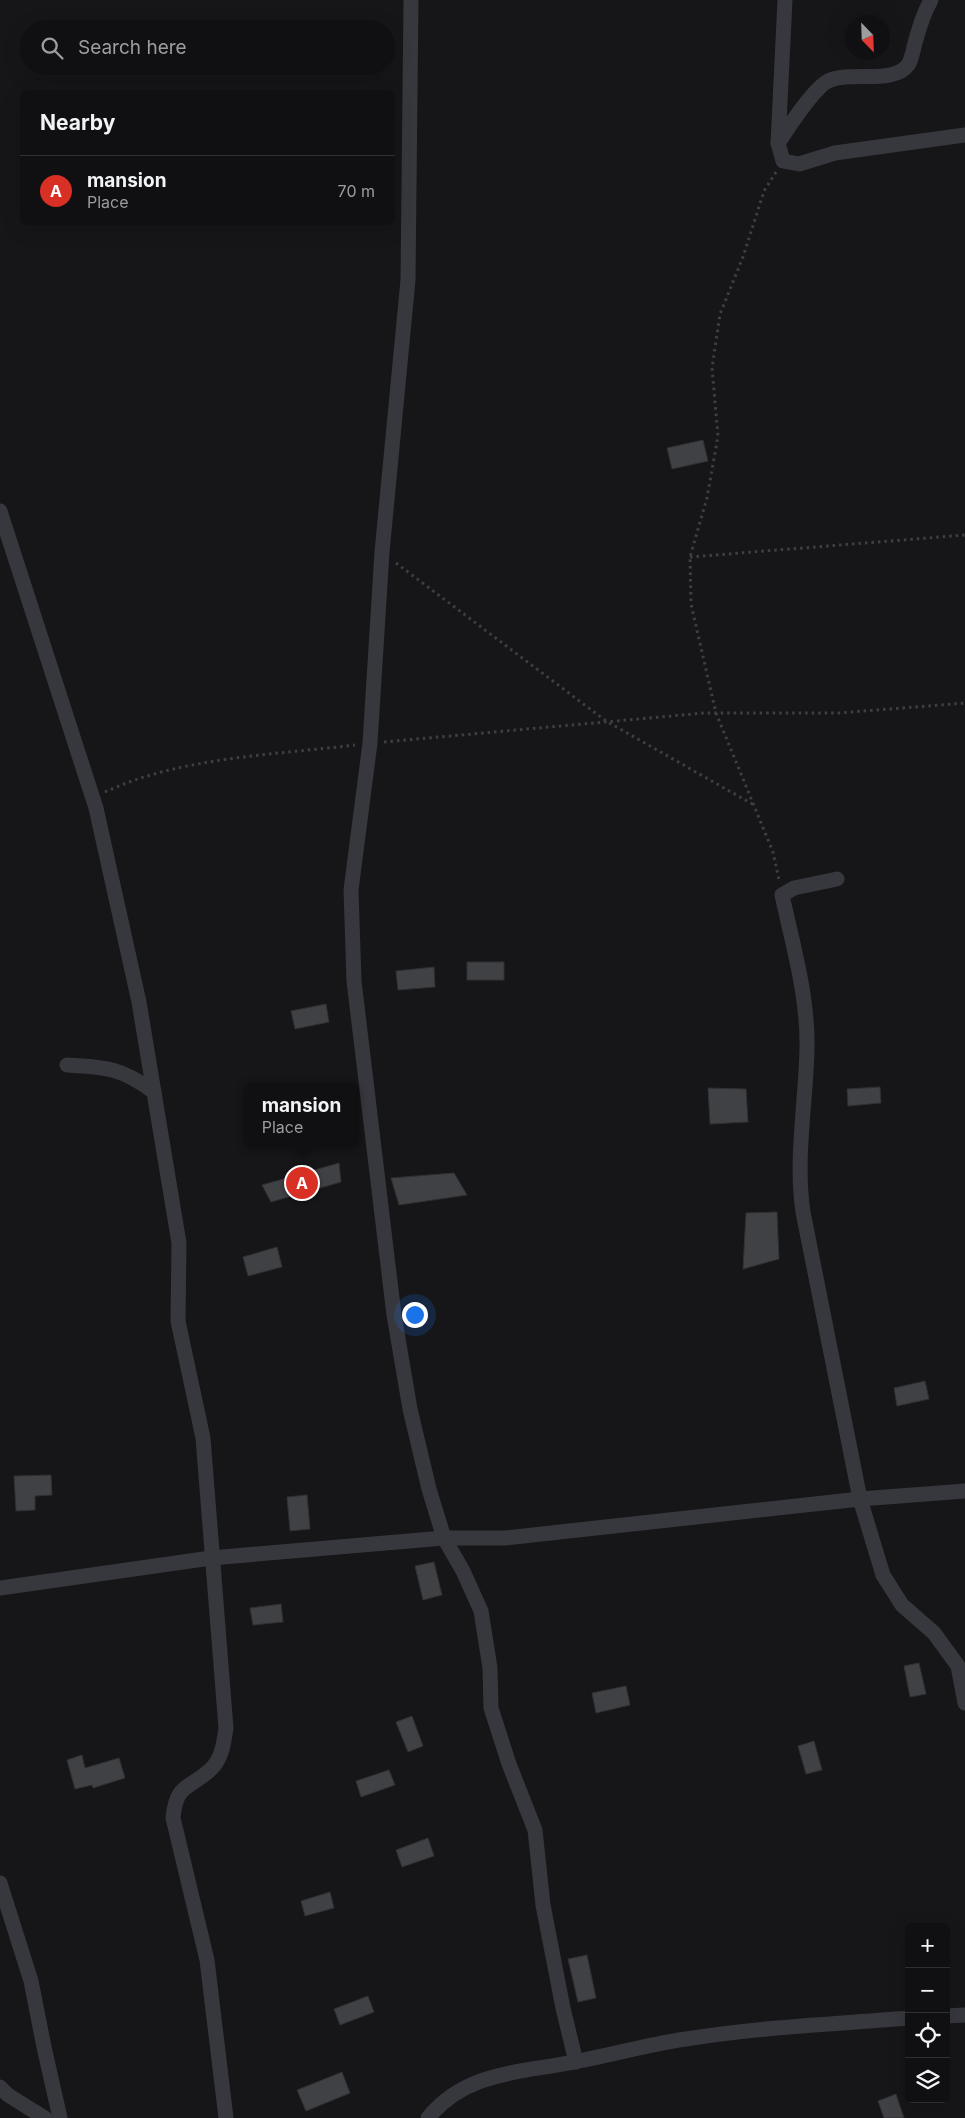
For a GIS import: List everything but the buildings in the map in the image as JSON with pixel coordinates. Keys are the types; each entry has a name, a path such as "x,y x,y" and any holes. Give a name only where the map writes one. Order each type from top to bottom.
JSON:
{"street":[{"path":"411,0 408,280 382,552 370,743 351,890 354,981 394,1315 410,1409 429,1489 444,1538 463,1571 481,1611 490,1668 492,1708 509,1764 535,1830 543,1905 562,2008 576,2062"},
{"path":"786,0 778,143 783,160 799,164 835,153 965,135"},
{"path":"778,143 814,94 826,82 839,76 890,75 902,71 910,63 924,13 931,0"},
{"path":"0,511 93,798 139,1002 179,1243 178,1321 203,1438 211,1558 226,1708 226,1728 224,1744 216,1762 212,1768 182,1790 178,1796 173,1818 210,1977 226,2118"},
{"path":"837,879 794,888 782,895 797,955 805,1009 806,1038 800,1194 860,1499 882,1575 902,1605 934,1633 958,1666 965,1703"},
{"path":"67,1065 111,1069 134,1078 154,1092"},
{"path":"0,1588 211,1558 444,1538 505,1538 860,1499 965,1491"},
{"path":"0,1883 31,1981 60,2118"},
{"path":"950,2016 965,2015"},
{"path":"428,2118 438,2105 455,2092 480,2081 509,2072 576,2062 695,2038 754,2030 905,2018"},
{"path":"0,2087 8,2095 45,2118"}],"path":[{"path":"782,895 774,852 716,713 691,604 690,557 707,498 718,436 712,368 720,314 743,256 764,191 783,160"},
{"path":"690,557 965,535"},
{"path":"382,552 606,721 754,805"},
{"path":"93,798 127,782 199,763 370,743 606,721 716,713 840,713 965,704"}],"place":[{"name":"mansion","path":"302,1183"}]}
